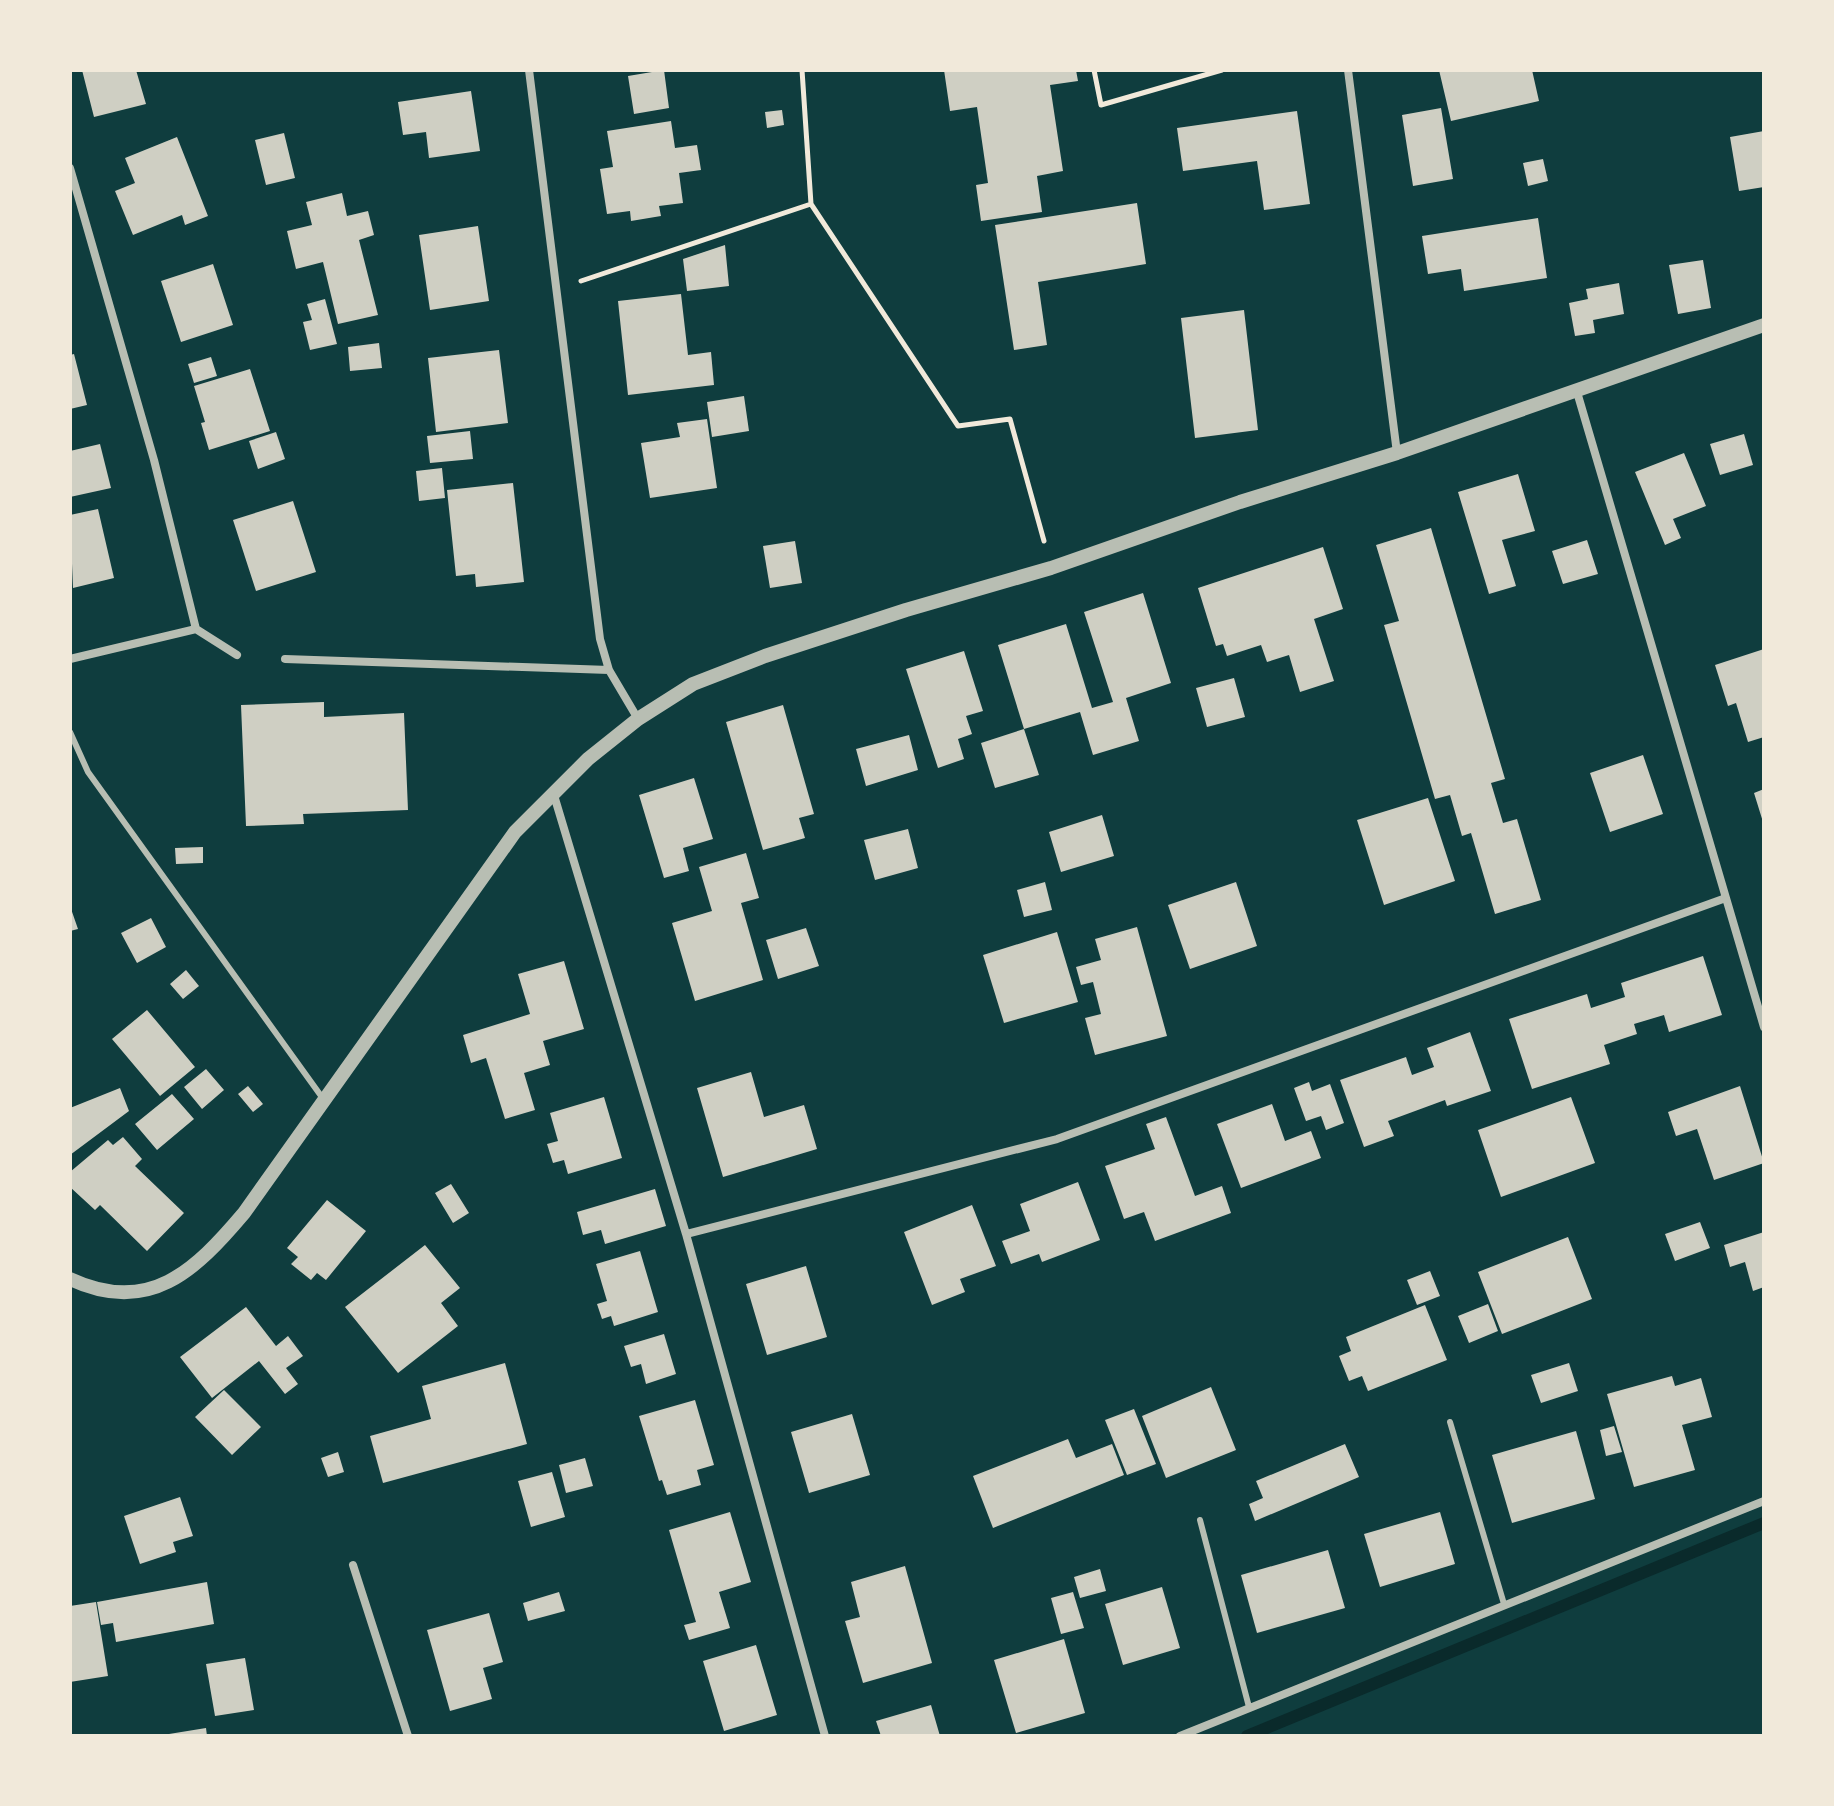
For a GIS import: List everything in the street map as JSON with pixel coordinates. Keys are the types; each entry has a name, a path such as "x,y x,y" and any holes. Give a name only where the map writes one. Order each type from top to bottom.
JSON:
{"street":[{"path":"529,70 600,639 609,670 638,719"},
{"path":"1348,70 1397,453"},
{"path":"70,168 154,460 196,629 237,655"},
{"path":"70,1279 90,1288 120,1293 152,1289 183,1276 211,1252 244,1213 480,877 552,791 638,719 693,684 741,664 906,610 1051,568 1240,502 1397,453 1764,325"},
{"path":"1577,392 1723,899 1764,1027"},
{"path":"70,659 196,629"},
{"path":"285,659 609,670"},
{"path":"552,791 686,1234 825,1736"},
{"path":"686,1234 1057,1139 1723,899"},
{"path":"1180,1736 1764,1501"},
{"path":"353,1565 408,1736"}],"lane":[{"path":"70,732 88,772 324,1100"},
{"path":"1450,1422 1504,1604"},
{"path":"1200,1520 1249,1707"}],"path":[{"path":"802,70 811,204 958,426 1010,419 1051,568"},
{"path":"1094,70 1101,105 1222,70"},
{"path":"556,289 811,204"}],"building":[{"path":"82,70 136,70 146,104 94,117"},
{"path":"664,70 669,108 634,114 628,76"},
{"path":"944,70 1076,70 1078,81 1050,85 1063,171 1037,176 1042,212 981,221 976,185 988,183 977,107 950,111"},
{"path":"1439,70 1532,70 1539,101 1451,121"},
{"path":"471,91 480,151 429,158 426,132 403,135 398,102"},
{"path":"1441,108 1453,179 1413,186 1402,115"},
{"path":"782,110 784,125 767,128 765,112"},
{"path":"1297,111 1310,204 1264,210 1257,161 1183,171 1177,128"},
{"path":"671,121 675,148 697,145 701,170 679,173 683,203 659,206 661,216 631,221 630,211 607,214 600,169 613,167 607,131"},
{"path":"1764,131 1764,187 1739,191 1730,137"},
{"path":"284,133 295,178 266,185 255,140"},
{"path":"177,137 208,216 185,225 182,215 133,235 115,191 135,183 125,158"},
{"path":"1543,159 1548,181 1528,186 1523,163"},
{"path":"342,193 347,216 368,211 374,235 359,240 378,315 338,324 323,262 296,269 287,231 312,225 306,202"},
{"path":"1137,203 1146,264 1038,282 1047,345 1014,350 995,225"},
{"path":"1538,218 1547,278 1464,291 1461,269 1428,274 1422,236"},
{"path":"478,226 489,301 430,310 419,235"},
{"path":"725,245 729,286 687,291 683,259"},
{"path":"1703,260 1711,308 1678,314 1669,265"},
{"path":"213,264 233,325 181,342 161,281"},
{"path":"1619,283 1624,314 1593,320 1595,333 1575,336 1569,303 1588,299 1586,289"},
{"path":"681,294 688,355 711,352 714,385 628,395 618,301"},
{"path":"325,299 337,344 310,350 303,322 312,320 307,304"},
{"path":"1244,310 1258,430 1195,438 1181,318"},
{"path":"379,343 382,368 350,371 348,347"},
{"path":"499,350 508,423 436,432 428,358"},
{"path":"74,354 87,405 70,409 70,355"},
{"path":"211,357 217,376 194,383 188,364"},
{"path":"250,369 270,431 209,450 201,423 205,422 194,386"},
{"path":"744,396 749,431 712,437 707,402"},
{"path":"707,419 717,488 650,498 641,443 680,437 677,423"},
{"path":"470,431 473,459 430,463 427,436"},
{"path":"276,432 285,459 258,469 249,441"},
{"path":"1744,434 1753,465 1720,475 1710,444"},
{"path":"100,444 111,488 70,497 70,451"},
{"path":"1684,453 1706,506 1673,519 1681,538 1665,545 1635,472"},
{"path":"442,468 445,498 419,501 416,471"},
{"path":"1518,474 1535,531 1502,540 1516,586 1489,594 1458,492"},
{"path":"513,483 524,582 476,587 475,574 456,576 447,490"},
{"path":"293,501 316,572 256,591 233,520"},
{"path":"98,509 114,578 73,588 70,515"},
{"path":"1431,528 1505,779 1491,783 1503,823 1517,819 1541,900 1495,914 1471,833 1462,836 1450,795 1435,799 1384,625 1399,621 1376,545"},
{"path":"1587,540 1598,574 1563,584 1552,551"},
{"path":"795,541 802,583 770,588 763,546"},
{"path":"1323,547 1343,609 1314,619 1334,681 1300,692 1289,655 1267,662 1261,645 1227,656 1223,644 1216,646 1198,588"},
{"path":"1143,593 1171,683 1126,698 1139,741 1093,755 1080,712 1024,729 998,645 1066,624 1092,708 1113,702 1084,612"},
{"path":"1764,649 1764,737 1748,742 1736,703 1728,706 1715,665"},
{"path":"964,651 983,711 966,716 972,734 958,739 964,759 938,768 906,669"},
{"path":"1234,678 1245,717 1207,727 1196,688"},
{"path":"324,702 324,717 404,713 408,810 303,814 304,824 246,826 241,705"},
{"path":"783,705 814,814 799,818 805,838 763,850 726,722"},
{"path":"1024,729 1039,775 995,788 981,743"},
{"path":"909,735 918,770 866,786 856,749"},
{"path":"1643,755 1663,814 1610,832 1590,773"},
{"path":"694,778 713,839 683,848 689,871 664,878 639,795"},
{"path":"1764,789 1764,822 1763,822 1754,793"},
{"path":"1428,798 1455,881 1384,905 1357,820"},
{"path":"1102,815 1114,856 1061,872 1049,832"},
{"path":"908,829 918,868 875,880 864,840"},
{"path":"203,847 203,863 176,864 175,848"},
{"path":"746,853 759,898 741,903 763,980 695,1001 672,923 712,911 699,867"},
{"path":"1045,882 1052,910 1024,917 1017,890"},
{"path":"1236,882 1257,946 1190,969 1168,905"},
{"path":"70,906 78,929 70,931"},
{"path":"151,918 166,947 137,963 121,933"},
{"path":"1137,927 1167,1036 1095,1055 1085,1018 1101,1014 1093,982 1081,985 1076,967 1101,960 1095,939"},
{"path":"806,928 819,966 778,979 766,940"},
{"path":"1057,932 1078,1002 1004,1023 983,955"},
{"path":"1703,956 1722,1015 1669,1032 1664,1015 1634,1024 1637,1034 1604,1045 1610,1064 1532,1089 1509,1019 1587,994 1591,1008 1625,997 1621,983"},
{"path":"564,961 584,1029 543,1041 550,1065 524,1073 535,1110 505,1119 486,1058 471,1063 463,1035 530,1014 518,974"},
{"path":"186,970 199,986 183,999 170,984"},
{"path":"147,1010 195,1067 160,1096 112,1039"},
{"path":"1470,1032 1491,1091 1447,1106 1445,1100 1388,1121 1394,1136 1364,1147 1340,1080 1406,1057 1412,1075 1434,1067 1427,1048"},
{"path":"206,1069 224,1090 202,1109 184,1087"},
{"path":"751,1072 764,1117 804,1105 817,1149 723,1177 697,1088"},
{"path":"1309,1082 1312,1091 1330,1084 1344,1123 1326,1130 1321,1116 1306,1121 1294,1088"},
{"path":"248,1086 263,1104 253,1112 238,1094"},
{"path":"1740,1086 1764,1163 1714,1180 1697,1129 1676,1136 1668,1112"},
{"path":"120,1088 129,1111 70,1155 70,1108"},
{"path":"172,1094 194,1119 157,1150 135,1124"},
{"path":"604,1097 622,1158 568,1174 564,1160 553,1163 547,1144 558,1141 550,1113"},
{"path":"1571,1097 1595,1163 1501,1197 1478,1130"},
{"path":"1272,1104 1285,1141 1311,1131 1321,1158 1241,1188 1217,1124"},
{"path":"1166,1117 1195,1196 1222,1186 1231,1213 1155,1241 1144,1212 1124,1219 1105,1166 1155,1149 1146,1124"},
{"path":"123,1137 142,1159 135,1166 184,1213 147,1251 100,1205 95,1210 70,1187 70,1172 108,1140 113,1145"},
{"path":"1078,1182 1100,1240 1042,1262 1039,1254 1011,1264 1002,1241 1030,1231 1020,1204"},
{"path":"451,1184 469,1213 453,1223 435,1193"},
{"path":"655,1189 666,1226 605,1244 601,1230 583,1235 577,1212"},
{"path":"327,1200 366,1231 326,1280 317,1273 311,1280 291,1264 298,1257 287,1248"},
{"path":"972,1205 996,1266 960,1279 965,1292 932,1305 904,1232"},
{"path":"1700,1222 1710,1248 1675,1261 1665,1234"},
{"path":"1764,1232 1764,1287 1753,1291 1745,1262 1730,1267 1724,1245"},
{"path":"1568,1237 1592,1299 1502,1334 1478,1272"},
{"path":"425,1245 460,1288 441,1303 458,1326 398,1373 345,1307"},
{"path":"640,1251 658,1312 614,1326 611,1316 602,1319 597,1304 607,1301 596,1264"},
{"path":"806,1266 827,1337 767,1355 746,1284"},
{"path":"1430,1271 1440,1296 1417,1305 1407,1280"},
{"path":"1488,1304 1498,1331 1469,1343 1458,1316"},
{"path":"1425,1305 1447,1360 1368,1391 1362,1376 1349,1381 1339,1356 1351,1351 1346,1337"},
{"path":"246,1307 276,1346 288,1336 303,1356 286,1368 298,1384 285,1394 259,1361 212,1398 180,1357"},
{"path":"664,1334 676,1374 646,1384 641,1364 631,1367 624,1346"},
{"path":"505,1363 527,1444 383,1483 370,1436 431,1419 422,1386"},
{"path":"1569,1363 1578,1391 1541,1403 1531,1375"},
{"path":"1672,1376 1675,1386 1701,1378 1712,1417 1682,1425 1695,1470 1634,1487 1607,1394"},
{"path":"1211,1387 1236,1450 1166,1478 1142,1416"},
{"path":"224,1390 261,1427 232,1455 195,1417"},
{"path":"695,1400 714,1465 697,1470 701,1485 667,1495 662,1480 659,1481 639,1416"},
{"path":"1134,1409 1156,1464 1127,1475 1105,1420"},
{"path":"852,1414 870,1475 809,1493 791,1432"},
{"path":"1614,1426 1622,1452 1606,1456 1600,1430"},
{"path":"1576,1431 1595,1499 1512,1523 1492,1455"},
{"path":"1068,1439 1076,1458 1112,1444 1124,1475 993,1528 973,1476"},
{"path":"1345,1444 1359,1477 1255,1521 1249,1504 1263,1498 1256,1481"},
{"path":"338,1452 344,1472 328,1477 321,1458"},
{"path":"585,1458 593,1486 566,1493 559,1465"},
{"path":"552,1472 565,1517 531,1527 518,1481"},
{"path":"180,1497 193,1536 173,1542 176,1552 140,1564 124,1516"},
{"path":"730,1512 751,1582 719,1592 730,1628 689,1640 684,1625 696,1622 669,1530"},
{"path":"1440,1512 1455,1564 1380,1587 1364,1534"},
{"path":"1328,1550 1345,1608 1257,1633 1241,1575"},
{"path":"905,1566 932,1663 863,1683 845,1621 860,1617 851,1582"},
{"path":"1100,1569 1106,1591 1080,1598 1074,1577"},
{"path":"207,1582 214,1624 116,1642 113,1623 101,1625 97,1602"},
{"path":"1162,1587 1180,1648 1123,1665 1105,1604"},
{"path":"559,1592 565,1611 528,1621 523,1603"},
{"path":"1073,1592 1084,1628 1061,1634 1051,1598"},
{"path":"96,1602 108,1676 70,1682 70,1606"},
{"path":"489,1613 503,1662 483,1668 492,1699 450,1711 427,1630"},
{"path":"1064,1639 1085,1713 1016,1733 994,1660"},
{"path":"756,1645 777,1715 724,1731 703,1661"},
{"path":"245,1658 254,1710 215,1716 206,1664"},
{"path":"931,1705 940,1736 881,1736 876,1721"},
{"path":"206,1728 207,1736 169,1736 169,1734"}],"waterway":[{"path":"1247,1736 1764,1523"}]}
